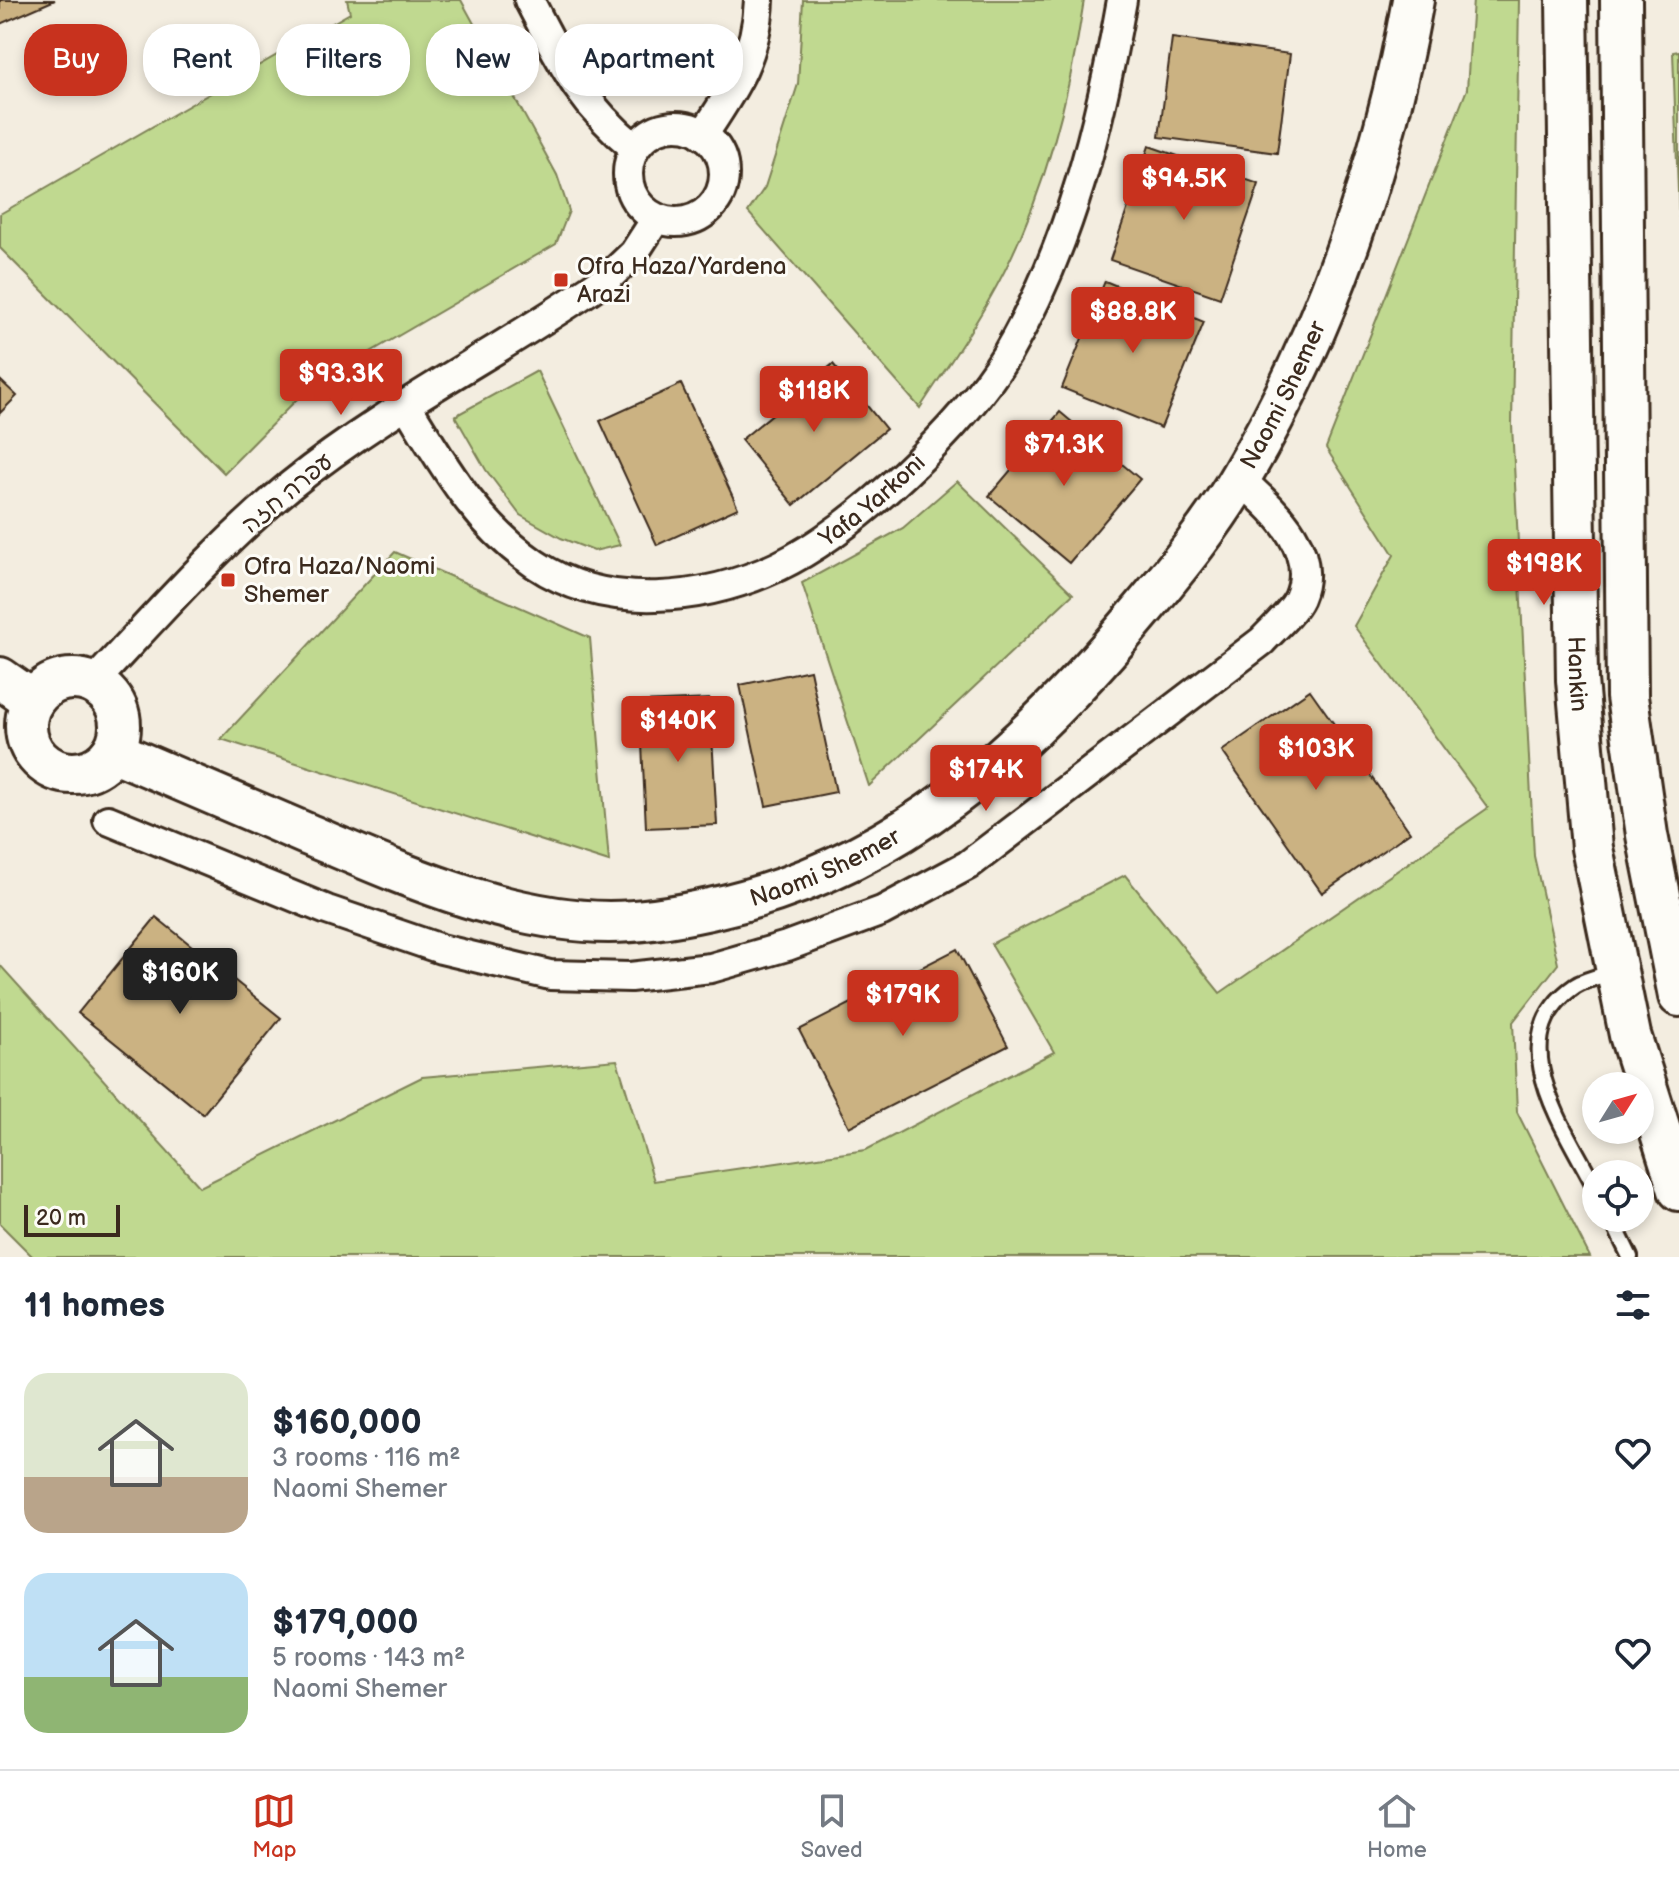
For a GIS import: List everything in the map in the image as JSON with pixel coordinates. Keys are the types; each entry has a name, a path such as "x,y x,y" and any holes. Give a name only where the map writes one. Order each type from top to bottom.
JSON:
{"main road":[{"name":"Naomi Shemer","path":"113,751 364,858 463,895 542,915 611,922 689,914 764,897 846,864 901,832 971,784 1026,738 1088,676 1158,591 1240,479 1284,394 1330,291 1365,196 1398,85 1413,0"},
{"name":"Hankin","path":"1567,0 1577,680 1592,848 1615,971 1650,1106 1679,1190"},
{"name":"Hankin","path":"1621,0 1627,697 1647,835 1679,996"},
{"path":"0,678 33,701"},
{"path":"66,679 93,683 115,705 120,720 113,751 104,762 76,774 48,767 37,757 25,729 33,701 42,691 66,679"}],"street":[{"path":"529,0 569,76 599,119 635,148"},
{"path":"703,135 744,73 758,21 759,0"},
{"name":"Yafa Yarkoni","path":"407,406 464,499 499,538 538,567 597,590 652,598 714,588 779,566 841,525 906,473 963,417 1006,355 1050,272 1081,185 1105,95 1122,0"},
{"path":"674,126 703,135 721,159 724,175 714,204 687,221 656,219 633,196 628,181 629,164 635,148 645,137 674,126"},
{"name":"עפרה חזה","path":"93,683 182,589 291,485 407,406 611,275 634,253 656,219"},
{"path":"108,820 327,910 441,949 550,975 630,977 711,968 787,946 882,911 968,865 1262,641 1299,599 1304,568 1297,543 1283,518 1240,479"}],"lane":[{"path":"1582,1161 1544,1085 1537,1057 1540,1029 1550,1011 1575,986 1615,971"},
{"path":"1618,1232 1630,1257"}],"green space":[{"path":"347,0 461,0 474,24 426,24 426,96 514,96 557,175 569,211 556,244 307,389 224,473 0,248 0,214 205,96 260,96 260,65 276,55 276,96 410,96 410,24 331,24 350,13"},
{"path":"803,0 1084,0 1061,115 1024,228 982,312 920,408 748,212 765,187 798,84"},
{"path":"1473,0 1519,0 1512,425 1534,856 1558,964 1513,1022 1517,1112 1590,1257 33,1257 0,1224 0,965 200,1187 422,1077 617,1060 654,1181 866,1150 1054,1052 991,944 1125,875 1220,993 1488,808 1354,626 1394,555 1326,448 1467,89"},
{"path":"1679,51 1679,219 1673,52"},
{"path":"537,371 620,545 594,551 561,538 520,515 486,470 455,416"},
{"path":"957,481 1073,594 869,786 802,583 903,528"},
{"path":"395,552 590,638 609,862 221,739"}],"building":[{"path":"0,0 55,0 0,24"},
{"path":"1172,38 1290,54 1277,153 1159,137"},
{"path":"1149,146 1259,184 1220,298 1110,260"},
{"path":"1105,281 1204,322 1161,428 1062,388"},
{"path":"833,364 886,429 794,505 741,440"},
{"path":"0,380 17,396 0,413"},
{"path":"681,384 738,508 657,545 600,421"},
{"path":"1060,412 1140,479 1069,563 989,496"},
{"path":"810,670 836,792 766,806 740,685"},
{"path":"1310,690 1410,832 1322,893 1222,751"},
{"path":"710,699 717,825 646,828 640,702"},
{"path":"156,917 281,1018 203,1114 78,1013"},
{"path":"957,949 1008,1046 849,1127 799,1030"}],"place":[{"name":"Ofra Haza/Yardena Arazi","path":"561,280"},
{"name":"Ofra Haza/Naomi Shemer","path":"228,580"}]}
